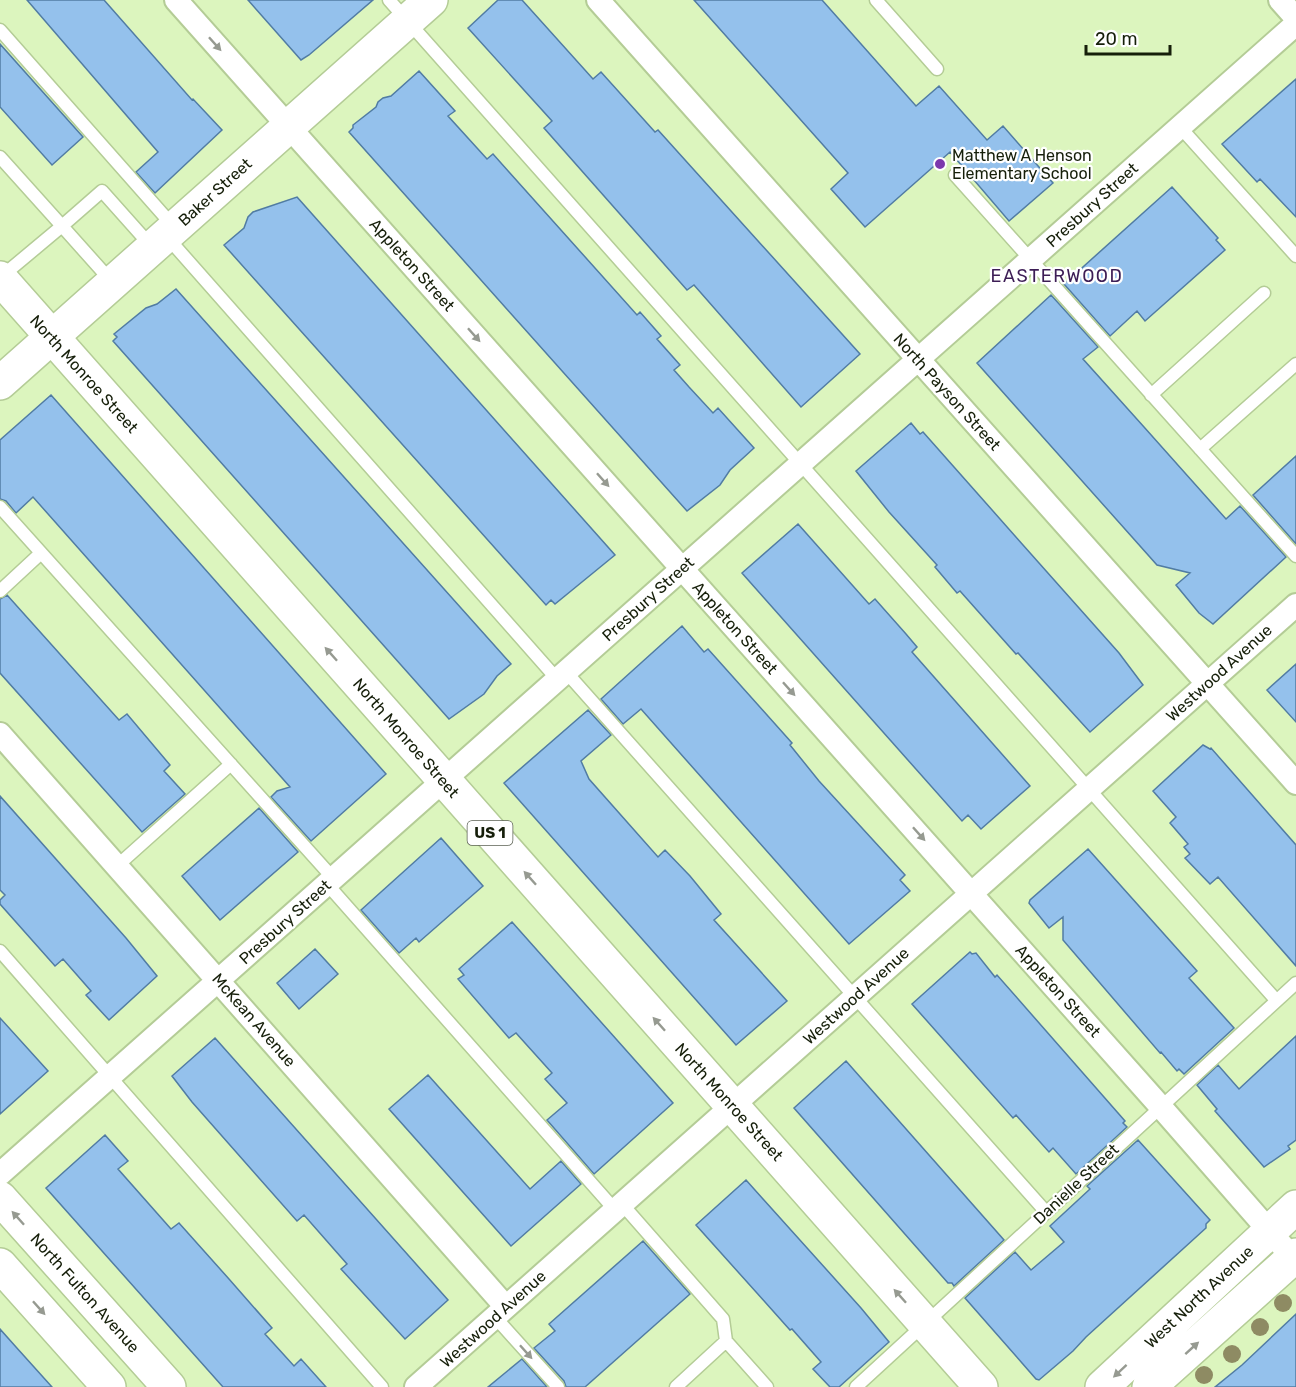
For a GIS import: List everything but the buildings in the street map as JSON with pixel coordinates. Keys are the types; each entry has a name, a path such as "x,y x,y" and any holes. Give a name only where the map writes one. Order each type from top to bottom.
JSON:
{"main road":[{"name":"Baker Street","path":"0,383 289,126 409,7"},
{"name":"North Monroe Street","path":"0,278 981,1387"},
{"name":"North Fulton Avenue","path":"0,1198 169,1387"},
{"name":"West North Avenue","path":"1102,1387 1296,1207"},
{"name":"West North Avenue","path":"1149,1387 1294,1256"},
{"path":"0,1265 109,1387"}],"street":[{"name":"Appleton Street","path":"176,0 1294,1256"},
{"name":"North Payson Street","path":"598,0 1296,783"},
{"path":"1280,0 1296,18"},
{"name":"Presbury Street","path":"0,1174 1296,24"},
{"name":"Westwood Avenue","path":"416,1387 1296,605"},
{"name":"McKean Avenue","path":"0,734 219,980 500,1312"}],"lane":[{"path":"876,0 937,69"},
{"path":"409,7 801,464 1276,1000"},
{"path":"0,30 164,237 855,997 1046,1212"},
{"path":"1180,127 1296,256"},
{"path":"0,157 113,283"},
{"path":"955,175 1296,556"},
{"path":"0,278 102,190 164,237"},
{"path":"1151,395 1264,293"},
{"path":"1200,449 1296,364"},
{"path":"0,507 231,764 330,881 619,1207 723,1319 726,1341 767,1387"},
{"path":"0,591 41,553"},
{"path":"117,866 231,764"},
{"path":"0,951 382,1387"},
{"name":"Danielle Street","path":"856,1387 1296,983"},
{"name":"McKean Avenue","path":"500,1312 558,1387"},
{"path":"675,1387 726,1341"}],"place":[{"name":"Matthew A Henson Elementary School","path":"940,164"}],"district":[{"name":"EASTERWOOD","path":"1057,276"}]}
